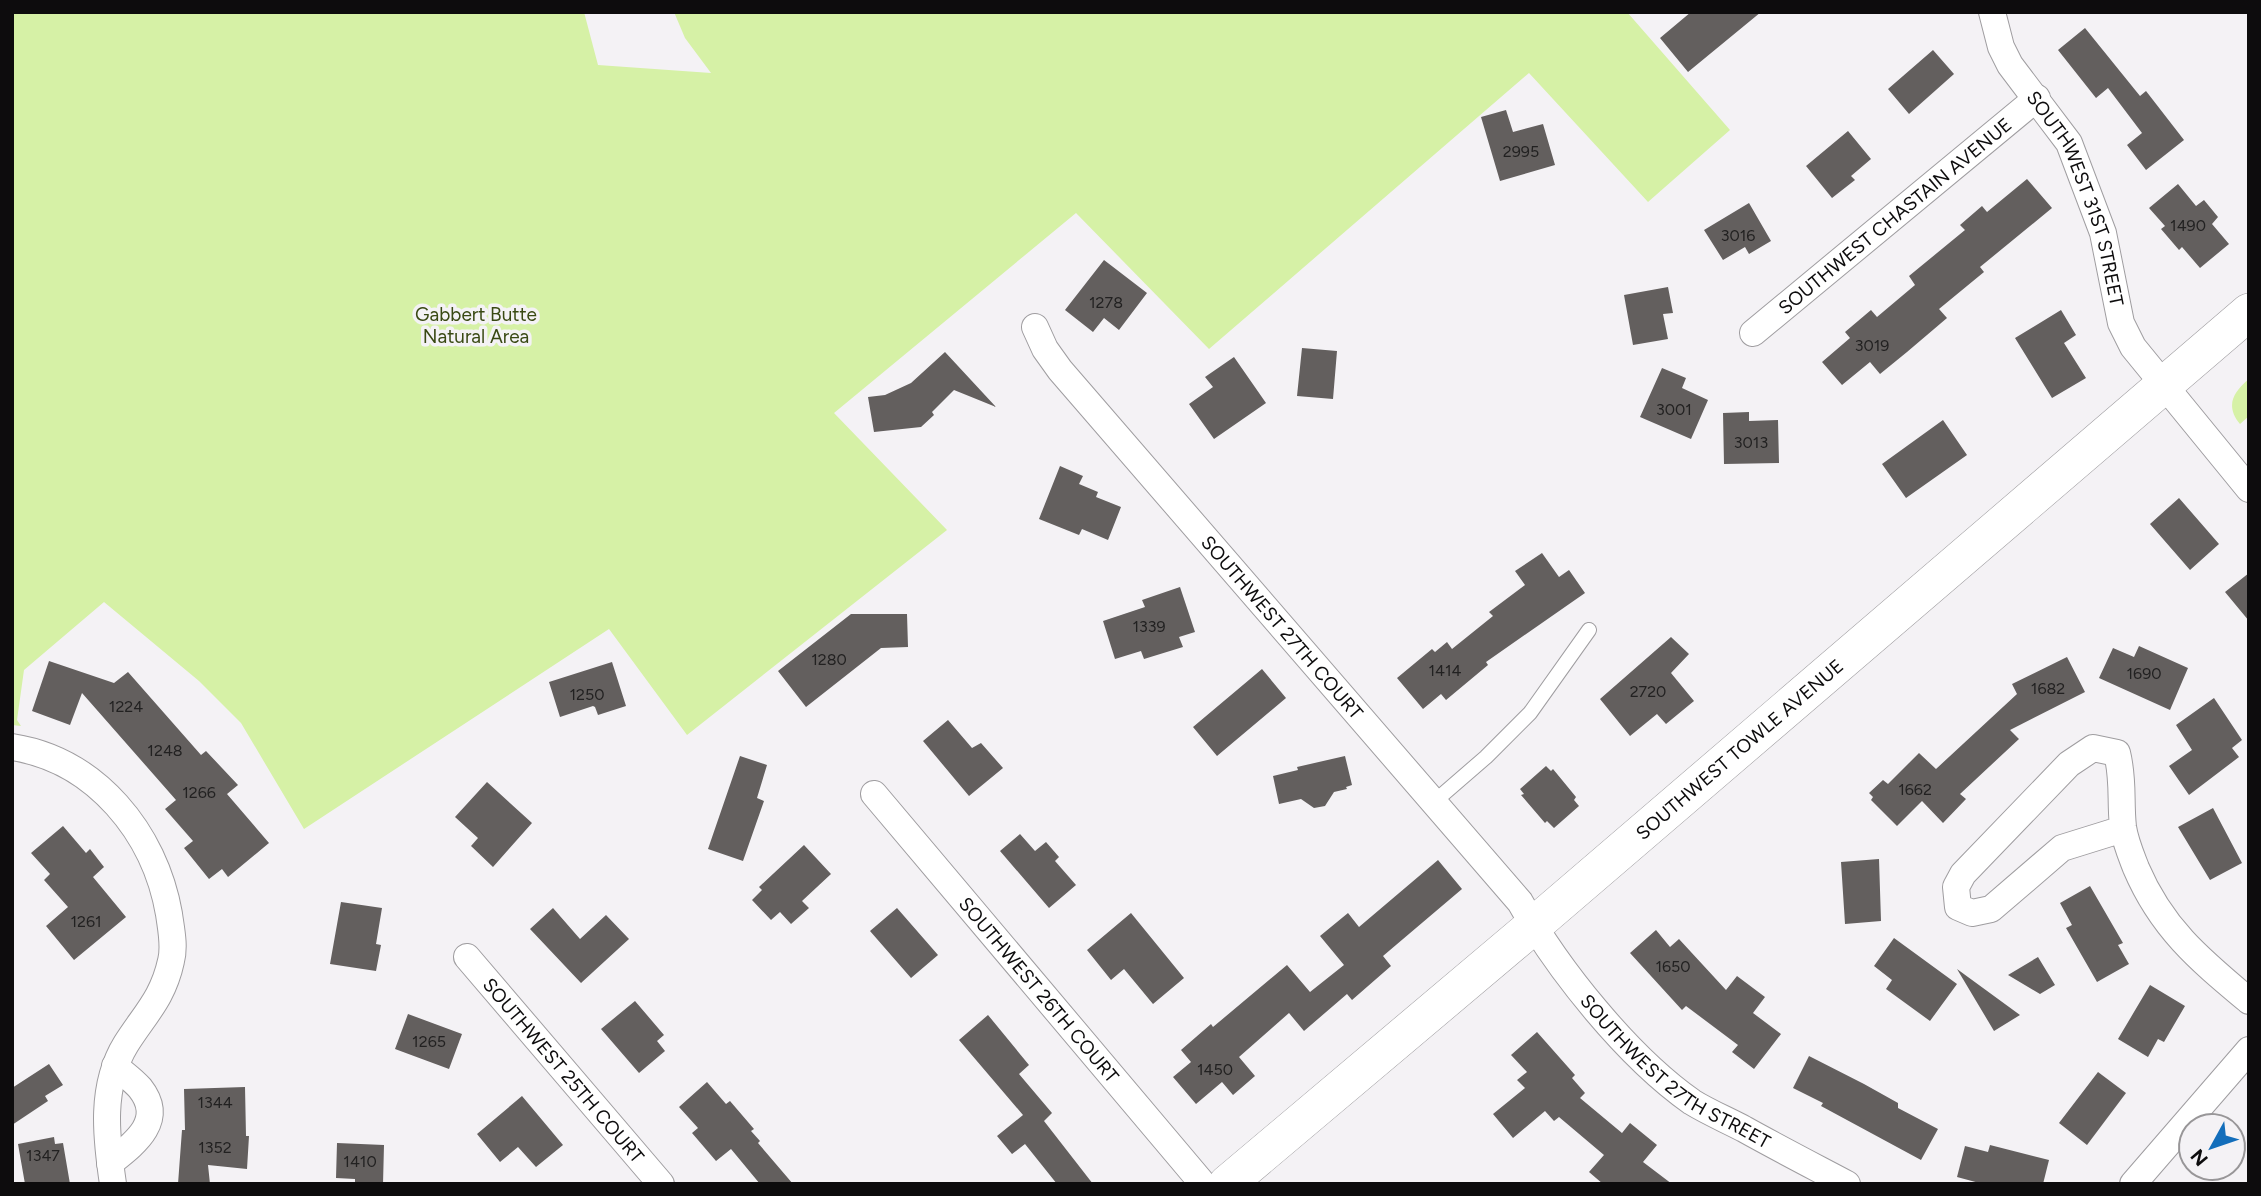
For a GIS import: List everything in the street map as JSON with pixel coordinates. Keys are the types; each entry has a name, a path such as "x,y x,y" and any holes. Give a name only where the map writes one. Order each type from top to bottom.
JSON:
{"main road":[{"name":"SOUTHWEST TOWLE AVENUE","path":"1227,1184 1533,926 2249,312"}],"street":[{"name":"SOUTHWEST 31ST STREET","path":"1992,12 2001,47 2010,65 2069,143 2091,197 2102,233 2121,323 2133,347 2249,489"},
{"name":"SOUTHWEST CHASTAIN AVENUE","path":"1753,333 2037,98"},
{"name":"SOUTHWEST 27TH COURT","path":"1035,327 1045,349 1060,370 1520,902 1533,926"},
{"path":"12,747 54,760 80,773 102,789 141,835 165,890 172,931 172,958 165,984 154,1007 137,1028 115,1066 107,1099 111,1173"},
{"path":"2123,829 2062,848 1991,909 1972,913 1958,907 1956,887 1963,874 2069,764 2093,748 2117,753 2123,776 2123,829 2142,882 2172,930 2191,952 2249,1001"},
{"name":"SOUTHWEST 26TH COURT","path":"874,794 1203,1184"},
{"name":"SOUTHWEST 27TH STREET","path":"1533,926 1607,1021 1652,1070 1694,1103 1847,1184"},
{"name":"SOUTHWEST 25TH COURT","path":"467,957 661,1184"},
{"path":"2133,1184 2249,1050"},
{"path":"111,1173 144,1131 150,1117 140,1088 115,1066"}],"lane":[{"path":"1434,802 1486,757 1530,713 1589,630"}],"green space":[{"name":"Gabbert Butte Natural Area","path":"12,12 584,12 598,65 711,73 685,38 674,12 1627,12 1730,130 1648,202 1529,73 1209,349 1076,213 834,413 947,530 687,735 609,629 304,829 241,723 199,681 104,602 24,670 17,720 21,726 12,725"},
{"path":"2249,379 2249,416 2240,424 2233,411 2233,400"}],"building":[{"path":"1691,12 1761,12 1688,72 1660,38"},
{"path":"2085,28 2140,96 2146,91 2184,140 2146,170 2127,145 2142,133 2108,88 2096,98 2058,50"},
{"path":"1933,50 1954,74 1909,114 1888,89"},
{"path":"1506,110 1513,132 1543,124 1555,165 1500,181 1481,117"},
{"path":"1848,131 1871,159 1851,176 1855,180 1832,198 1806,166"},
{"path":"2027,179 2052,208 1980,267 1984,272 1939,309 1947,318 1907,352 1880,374 1870,362 1842,385 1822,362 1850,338 1845,332 1871,310 1877,317 1915,285 1909,276 1965,230 1960,225 1982,206 1987,212"},
{"path":"2178,184 2196,206 2204,200 2218,217 2212,224 2229,244 2200,268 2182,247 2179,250 2161,229 2165,226 2149,208"},
{"path":"1749,203 1771,241 1749,254 1745,247 1723,260 1704,230"},
{"path":"1104,260 1147,293 1119,330 1104,318 1093,332 1065,310"},
{"path":"1668,287 1673,313 1663,314 1668,339 1633,345 1624,295"},
{"path":"2061,310 2076,335 2064,343 2086,378 2052,398 2015,338"},
{"path":"1302,348 1337,351 1333,399 1297,396"},
{"path":"945,352 996,407 954,390 921,427 874,432 868,397 885,395 911,383"},
{"path":"1234,357 1266,403 1214,439 1189,404 1213,387 1205,377"},
{"path":"1662,368 1686,378 1682,388 1708,400 1691,439 1640,417"},
{"path":"1749,412 1749,421 1778,420 1779,463 1724,464 1723,413"},
{"path":"1943,420 1967,455 1906,498 1882,464"},
{"path":"1060,466 1083,476 1079,484 1098,492 1096,497 1121,507 1108,540 1082,529 1079,535 1039,519"},
{"path":"2179,498 2219,544 2190,570 2150,524"},
{"path":"1542,553 1559,577 1569,570 1585,593 1486,662 1488,665 1446,700 1441,694 1423,709 1397,678 1432,649 1435,652 1447,642 1452,649 1493,616 1489,612 1525,585 1515,571"},
{"path":"2249,573 2249,621 2225,592"},
{"path":"1180,587 1195,632 1179,637 1183,647 1144,659 1141,651 1115,659 1103,621 1145,607 1142,600"},
{"path":"851,614 907,614 908,647 881,648 806,707 778,671"},
{"path":"1671,637 1689,654 1671,673 1694,701 1666,724 1657,714 1630,736 1600,699"},
{"path":"2139,646 2188,668 2170,710 2099,678 2113,648 2134,657"},
{"path":"2067,657 2085,692 2010,730 2019,739 1960,794 1966,799 1943,823 1922,801 1897,826 1871,800 1873,797 1869,793 1883,780 1888,784 1919,753 1936,769 2017,694 2012,684"},
{"path":"49,661 114,683 128,672 201,755 206,751 238,785 227,794 269,843 228,877 222,869 209,879 184,848 193,841 165,809 176,800 82,693 70,725 32,711"},
{"path":"612,662 626,706 598,715 593,706 560,717 549,682"},
{"path":"1262,669 1286,698 1217,756 1193,727"},
{"path":"2214,698 2242,740 2232,748 2239,757 2189,795 2169,766 2192,750 2176,725"},
{"path":"948,720 972,748 981,743 1003,768 969,796 923,741"},
{"path":"740,756 767,765 757,798 764,801 743,861 708,849"},
{"path":"1345,756 1352,785 1334,792 1325,806 1314,808 1301,799 1279,804 1273,776 1298,770 1297,767"},
{"path":"1546,766 1551,771 1553,769 1576,797 1574,800 1579,806 1554,828 1547,821 1545,823 1521,795 1524,794 1520,789"},
{"path":"487,782 532,823 493,867 471,846 478,838 455,817"},
{"path":"2213,808 2242,863 2210,880 2178,827"},
{"path":"63,826 86,853 90,849 104,867 93,877 126,917 74,960 46,926 68,907 44,880 50,874 31,853"},
{"path":"1020,834 1035,851 1046,842 1059,857 1055,861 1076,885 1049,908 1000,851"},
{"path":"804,845 831,874 802,901 809,908 791,924 780,912 771,920 752,900 762,890 759,887"},
{"path":"1879,859 1881,921 1845,924 1841,862"},
{"path":"1438,860 1462,889 1383,956 1391,966 1352,1000 1347,994 1304,1031 1289,1013 1239,1057 1255,1076 1233,1095 1222,1082 1196,1104 1173,1077 1191,1062 1181,1050 1287,965 1310,992 1344,965 1320,936 1348,913 1359,927"},
{"path":"2090,886 2123,943 2118,945 2129,964 2097,982 2066,928 2072,925 2060,903"},
{"path":"341,902 382,908 376,944 381,945 376,971 330,964"},
{"path":"553,908 580,939 606,915 629,939 581,983 530,929"},
{"path":"897,908 938,955 911,978 870,931"},
{"path":"1131,913 1184,978 1153,1004 1124,969 1111,980 1087,950"},
{"path":"1656,930 1670,947 1679,939 1726,990 1737,976 1765,997 1753,1013 1781,1034 1754,1069 1732,1052 1738,1045 1686,1006 1682,1010 1630,953"},
{"path":"1894,938 1957,984 1930,1021 1886,989 1892,980 1874,966"},
{"path":"2038,957 2055,985 2040,994 2008,975"},
{"path":"1957,969 2020,1015 1994,1031"},
{"path":"2150,985 2185,1006 2164,1042 2158,1039 2148,1057 2118,1039"},
{"path":"635,1001 664,1035 657,1041 665,1051 639,1073 601,1029"},
{"path":"408,1014 462,1034 449,1069 395,1049"},
{"path":"988,1015 1029,1065 1019,1074 1052,1113 1044,1121 1093,1184 1057,1184 1025,1144 1012,1154 997,1136 1023,1115 959,1040"},
{"path":"1537,1032 1575,1075 1572,1078 1585,1093 1580,1098 1622,1133 1630,1123 1657,1145 1643,1162 1672,1184 1603,1184 1589,1172 1604,1155 1559,1117 1554,1121 1545,1111 1513,1138 1493,1114 1525,1088 1517,1080 1527,1072 1511,1055"},
{"path":"1809,1056 1898,1103 1898,1108 1938,1129 1921,1160 1793,1088"},
{"path":"49,1064 63,1085 45,1096 48,1101 12,1125 12,1088"},
{"path":"2098,1072 2126,1093 2087,1145 2059,1123"},
{"path":"707,1082 726,1104 730,1101 754,1129 751,1131 760,1141 758,1143 793,1184 760,1184 731,1149 716,1161 692,1133 698,1128 679,1107"},
{"path":"245,1087 246,1136 249,1136 247,1169 208,1165 210,1184 178,1184 182,1130 185,1130 184,1089"},
{"path":"522,1096 563,1145 536,1167 518,1147 500,1162 477,1134"},
{"path":"54,1137 55,1144 63,1143 70,1184 25,1184 18,1144"},
{"path":"337,1143 384,1145 383,1184 355,1184 355,1179 336,1178"},
{"path":"1990,1145 2049,1160 2043,1184 1983,1184 1957,1177 1965,1146 1988,1152"}]}
